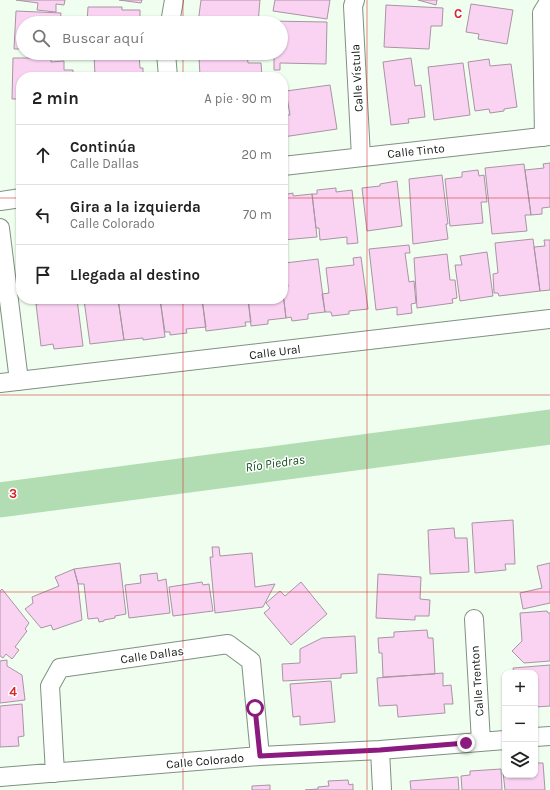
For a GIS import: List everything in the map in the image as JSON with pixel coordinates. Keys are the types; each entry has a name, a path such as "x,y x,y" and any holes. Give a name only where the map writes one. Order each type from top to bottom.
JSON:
{"street":[{"path":"171,16 174,0"},
{"name":"Calle Vístula","path":"355,0 353,6 361,157"},
{"path":"547,137 542,13 550,0"},
{"path":"167,60 168,72"},
{"name":"Calle Tinto","path":"288,165 547,137"},
{"path":"0,200 16,198"},
{"path":"0,228 19,381"},
{"name":"Calle Ural","path":"0,383 550,319"},
{"name":"Calle Trenton","path":"474,619 481,742"},
{"name":"Calle Dallas","path":"55,773 50,686 60,668 228,644 251,661 260,756"},
{"path":"538,737 550,736"},
{"name":"Calle Colorado","path":"0,777 260,756 380,750 502,740"},
{"path":"380,750 382,790"}],"building":[{"path":"16,0 65,0 64,5 56,4 56,12 37,10 38,3"},
{"path":"119,0 142,0 141,3"},
{"path":"201,0 260,0 259,16 199,16"},
{"path":"275,0 330,0 327,19 273,11"},
{"path":"418,0 437,0 436,5"},
{"path":"471,4 513,10 507,44 478,39 479,34 466,32"},
{"path":"386,5 443,8 442,26 431,26 429,49 384,47"},
{"path":"88,7 122,7 122,10 140,10 140,16 87,16"},
{"path":"16,11 61,13 61,16 16,16 16,49 14,49"},
{"path":"288,21 327,22 326,64 280,63 280,70 274,70 274,60 288,60"},
{"path":"13,58 16,58 16,60 51,60 51,62 64,61 64,70 73,70 73,72 16,72 16,99 12,99"},
{"path":"411,58 415,86 421,85 425,117 408,119 409,123 391,125 383,62"},
{"path":"489,59 490,66 511,64 517,107 490,113 489,109 475,111 468,62"},
{"path":"94,60 139,60 140,68 143,68 143,72 95,72"},
{"path":"199,60 248,60 248,63 261,63 262,72 200,72"},
{"path":"463,63 470,115 434,120 428,67"},
{"path":"330,85 337,129 288,136 288,115 290,115 288,91"},
{"path":"550,163 550,207 542,208 542,214 531,215 525,170 544,168 543,164"},
{"path":"524,164 531,215 525,215 527,231 492,234 485,168"},
{"path":"478,170 479,176 484,175 487,202 481,202 483,223 450,226 445,179 462,177 462,172"},
{"path":"442,175 448,224 446,224 448,239 413,244 409,179"},
{"path":"397,181 402,226 367,231 362,188 380,186 380,184"},
{"path":"336,188 336,192 352,190 358,243 347,244 347,237 320,240 319,228 316,228 312,194 317,194 317,190"},
{"path":"293,193 293,196 312,194 317,237 288,240 288,194"},
{"path":"533,239 540,291 499,296 498,293 494,293 493,274 498,273 495,243"},
{"path":"544,240 550,240 550,290 540,291 534,247 545,246"},
{"path":"409,245 410,253 405,253 409,282 414,281 416,303 411,304 412,313 397,315 397,307 376,310 369,249"},
{"path":"487,252 493,296 460,301 455,265 462,265 460,256"},
{"path":"447,254 450,280 455,280 457,298 452,299 453,303 417,308 414,258"},
{"path":"361,257 368,309 349,311 349,314 332,316 331,312 325,312 322,294 329,293 326,268 354,265 353,258"},
{"path":"318,259 325,312 308,314 308,319 292,321 291,317 286,318 284,304 288,304 288,263"},
{"path":"36,304 78,304 83,346 54,349 53,344 41,346"},
{"path":"85,304 119,304 124,340 90,344"},
{"path":"119,304 161,304 165,337 143,340 143,338 124,340"},
{"path":"161,304 203,304 206,327 186,329 187,333 170,335 170,332 165,332"},
{"path":"203,304 249,304 251,322 245,322 246,326 206,331"},
{"path":"249,304 284,304 286,318 268,320 268,324 251,326"},
{"path":"513,520 515,564 505,564 506,570 475,573 472,523"},
{"path":"454,528 455,538 467,538 469,572 430,574 428,530"},
{"path":"212,547 219,547 220,556 252,553 255,587 275,584 263,607 215,613 210,557 213,557"},
{"path":"120,563 126,614 115,616 115,618 99,622 98,618 88,619 84,584 78,584 74,569"},
{"path":"550,563 550,603 523,609 520,593 542,588 537,566"},
{"path":"74,569 78,584 82,620 53,630 51,625 41,628 25,609 33,603 32,597 59,586 55,577"},
{"path":"157,573 158,581 166,579 170,613 129,618 125,585 141,583 140,575"},
{"path":"378,574 421,577 420,599 430,600 429,616 415,616 415,620 376,618"},
{"path":"202,582 203,585 209,584 213,611 173,616 169,587"},
{"path":"301,582 327,614 291,645 264,613 270,608 266,603 280,591 285,596"},
{"path":"2,589 29,623 25,629 27,631 15,647 19,650 12,659 6,654 3,658 0,656 0,591"},
{"path":"547,611 550,613 550,661 524,663 512,651 522,641 520,613"},
{"path":"427,630 428,638 433,638 435,674 383,677 382,653 379,653 378,638 394,637 394,632"},
{"path":"355,636 357,673 341,674 341,678 283,681 282,664 300,663 300,649 322,638"},
{"path":"7,660 7,666 22,675 25,700 0,703 0,661"},
{"path":"550,665 550,706 538,707 538,670 513,670 513,668"},
{"path":"443,673 443,686 451,685 453,704 444,704 445,713 398,717 397,705 379,706 377,678"},
{"path":"331,681 335,722 300,725 300,716 293,717 290,684"},
{"path":"22,704 24,736 18,737 19,746 0,747 0,706"},
{"path":"538,763 543,763 545,790 505,790 504,778 538,778"},
{"path":"501,769 502,790 462,790 461,776 470,775 470,771"},
{"path":"458,777 459,790 411,790 410,781"},
{"path":"348,780 349,785 353,784 353,790 305,790 329,786 328,781"},
{"path":"270,785 270,790 252,790 252,786"}],"waterway":[{"name":"Río Piedras","path":"0,500 550,427"}],"route":[{"path":"255,708 260,756 380,750 466,743"}]}
